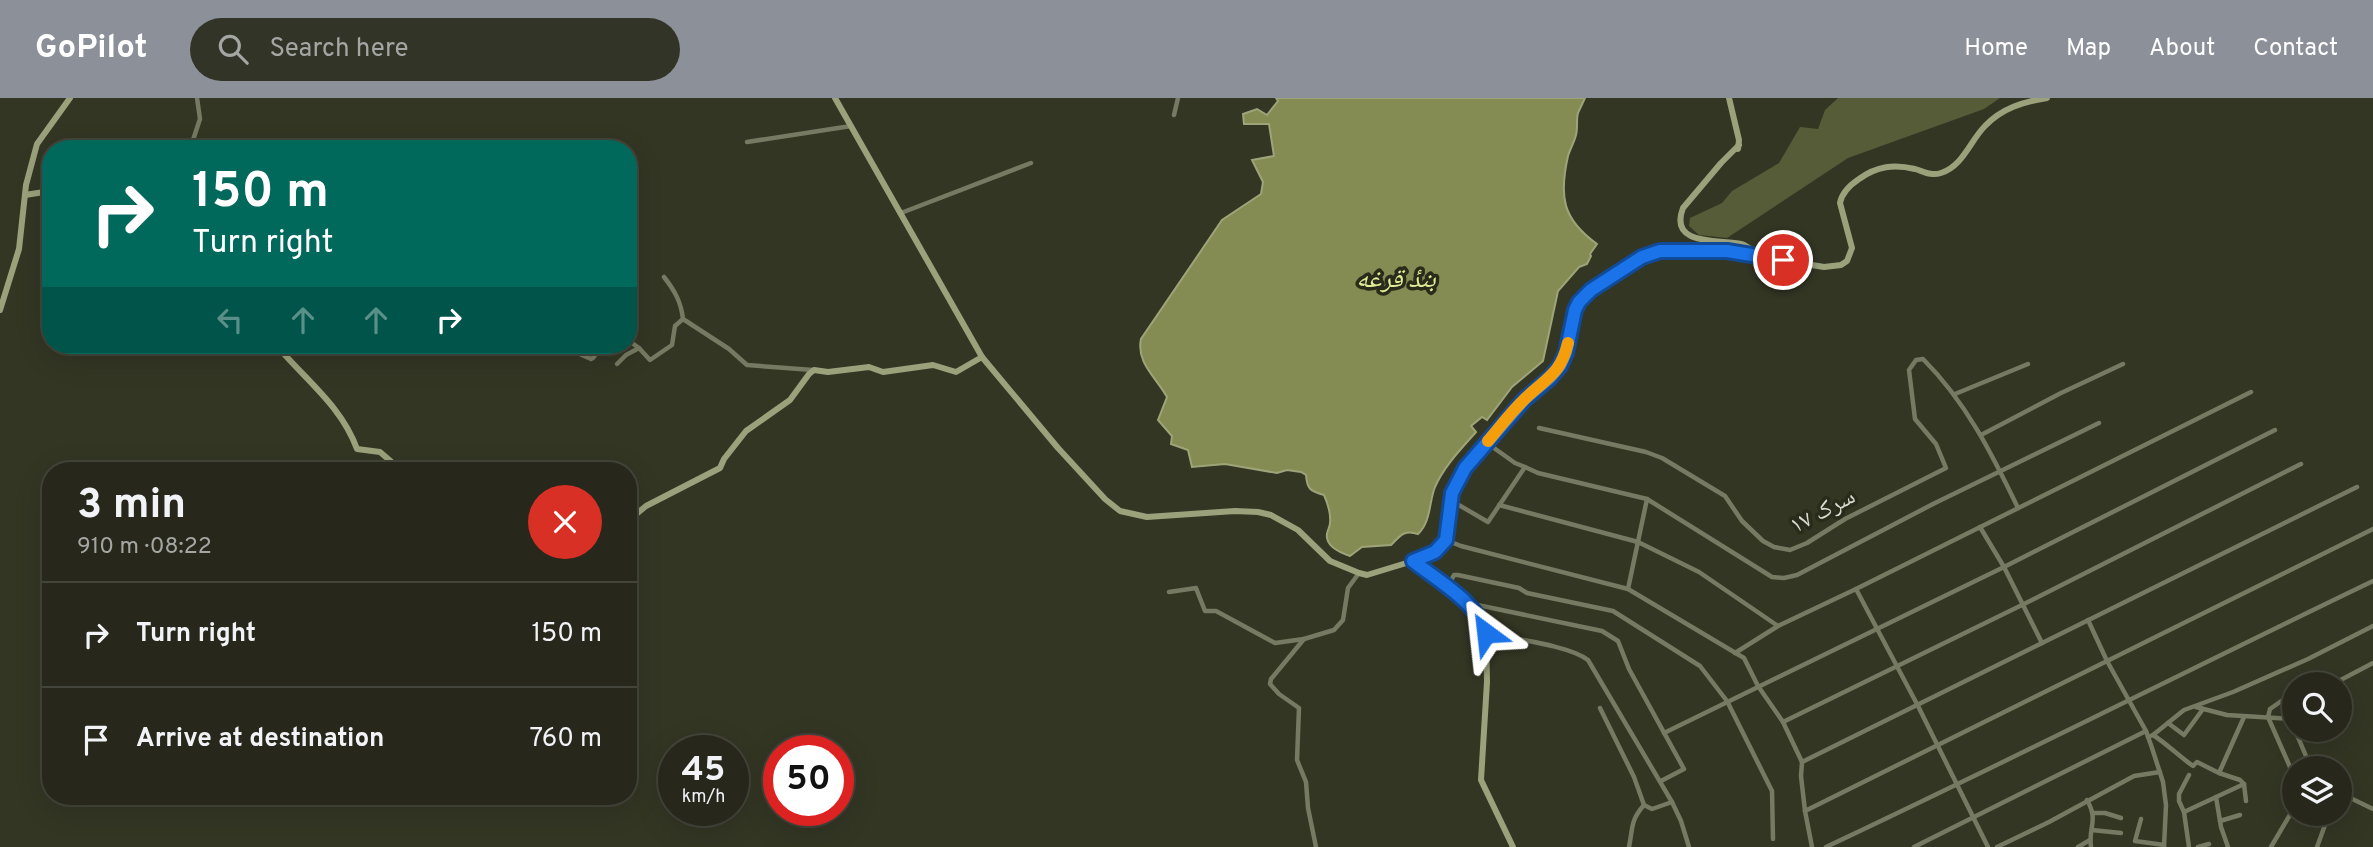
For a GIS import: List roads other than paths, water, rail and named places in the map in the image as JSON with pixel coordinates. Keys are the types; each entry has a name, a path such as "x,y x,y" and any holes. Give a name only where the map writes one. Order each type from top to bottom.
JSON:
{"main road":[{"path":"0,310 19,249 25,195 37,144 70,98"},
{"path":"835,98 982,356 1058,448 1105,499 1120,511 1147,517 1234,511 1271,515 1298,530 1330,561 1359,573 1376,574 1435,552 1446,540 1451,501 1459,477 1525,399 1560,366 1566,353 1575,310 1591,290 1642,257 1660,251 1727,251 1824,267 1841,265 1847,261 1852,247 1840,203 1841,196 1857,180 1892,166 1931,175 1942,173 1960,159 1996,116 2008,108 2047,98"},
{"path":"1729,98 1739,145 1731,158 1719,167 1683,208 1679,217 1682,227 1690,236 1701,241 1743,244 1762,257"},
{"path":"25,195 42,192"},
{"path":"284,354 332,404 357,449 380,452 392,462"},
{"path":"637,514 646,506 720,468 746,431 790,400 814,370 828,372 869,367 883,372 933,365 956,372 982,356"},
{"path":"1413,561 1468,603 1483,622 1486,633 1487,682 1481,780 1513,847"}],"street":[{"path":"193,140 200,119 197,98"},
{"path":"1174,115 1178,98"},
{"path":"747,142 851,126"},
{"path":"901,213 1031,163"},
{"path":"639,348 650,360 661,353 672,345 675,326 683,319 683,309 677,294 664,277"},
{"path":"683,319 729,349 747,365 814,370"},
{"path":"579,354 590,359 596,354"},
{"path":"617,364 628,354"},
{"name":"سرک ۱۷","path":"1538,428 1662,458 1726,496 1742,521 1763,541 1774,547 1790,550 1946,468 1936,444 1915,419 1909,370 1916,360 1923,359 1955,394"},
{"path":"2018,508 1981,435 1955,394 2028,364"},
{"path":"1981,435 2123,364"},
{"path":"1735,653 1779,626 2251,392"},
{"path":"1487,443 1515,463 1538,473 1647,499 1772,577 1784,578 1797,575 2099,423"},
{"path":"1664,733 2004,567 2275,430"},
{"path":"1783,722 2301,464"},
{"path":"1451,501 1488,522 1525,467"},
{"path":"1802,762 2357,487"},
{"path":"1628,589 1647,499"},
{"path":"1499,505 1638,542 1699,572 1779,626"},
{"path":"1980,527 2024,604 2042,643"},
{"path":"1805,811 2373,530"},
{"path":"1446,540 1628,589 1744,658 1758,686 1783,722 1802,762 1805,811 1812,847"},
{"path":"1170,592 1196,588 1205,611 1216,611 1275,643 1304,639 1334,630 1343,620 1348,588 1359,573"},
{"path":"1447,588 1454,575 1458,575 1613,611 1700,666 1727,701 1772,791 1773,839"},
{"path":"1826,847 2373,580"},
{"path":"1856,589 1988,847"},
{"path":"1468,603 1602,631 1618,641 1629,669 1684,769 1661,781"},
{"path":"2088,620 2127,700 2149,734 2166,805 2164,846 2135,841 2141,819"},
{"path":"1914,847 2149,734 2184,710 2308,659 2373,626"},
{"path":"1486,633 1562,649 1580,654 1588,660 1661,781 1681,821 1689,847"},
{"path":"1304,639 1271,679 1270,684 1299,708 1297,760 1306,782 1316,847"},
{"path":"2352,674 2373,663"},
{"path":"2282,701 2270,709 2268,717 2285,756"},
{"path":"2195,707 2244,717 2282,718"},
{"path":"1600,708 1634,777 1644,805 1652,809 1672,803"},
{"path":"2167,723 2184,735 2203,709"},
{"path":"2219,773 2244,717"},
{"path":"2149,734 2177,752 2190,765 2202,762 2219,773 2240,780 2244,784 2246,802"},
{"path":"1997,847 2134,776 2160,772"},
{"path":"2189,775 2179,794 2179,801 2185,813 2189,847"},
{"path":"2185,813 2244,784"},
{"path":"2216,797 2228,847"},
{"path":"2352,799 2373,809"},
{"path":"2087,800 2094,813 2091,847"},
{"path":"1629,847 1631,826 1644,805"},
{"path":"2094,813 2121,818"},
{"path":"2220,821 2239,815"},
{"path":"2271,847 2283,826"},
{"path":"2317,847 2323,826"},
{"path":"2092,830 2121,833"},
{"path":"2078,847 2090,840"},
{"path":"2198,847 2209,844"}],"water":[{"name":"بندٔ قرغه","path":"1276,98 1585,98 1578,113 1576,135 1568,156 1564,195 1570,216 1576,225 1597,244 1587,264 1579,267 1558,291 1543,361 1512,387 1487,420 1482,417 1471,426 1476,432 1439,479 1425,524 1418,534 1406,533 1391,545 1362,547 1350,556 1334,549 1328,542 1330,516 1324,495 1310,489 1306,475 1301,472 1287,470 1277,473 1225,464 1192,467 1188,450 1171,444 1172,436 1158,420 1167,397 1141,355 1141,339 1222,220 1261,194 1263,182 1252,160 1274,156 1269,124 1244,124 1243,114 1257,109 1267,115 1278,101"}]}
